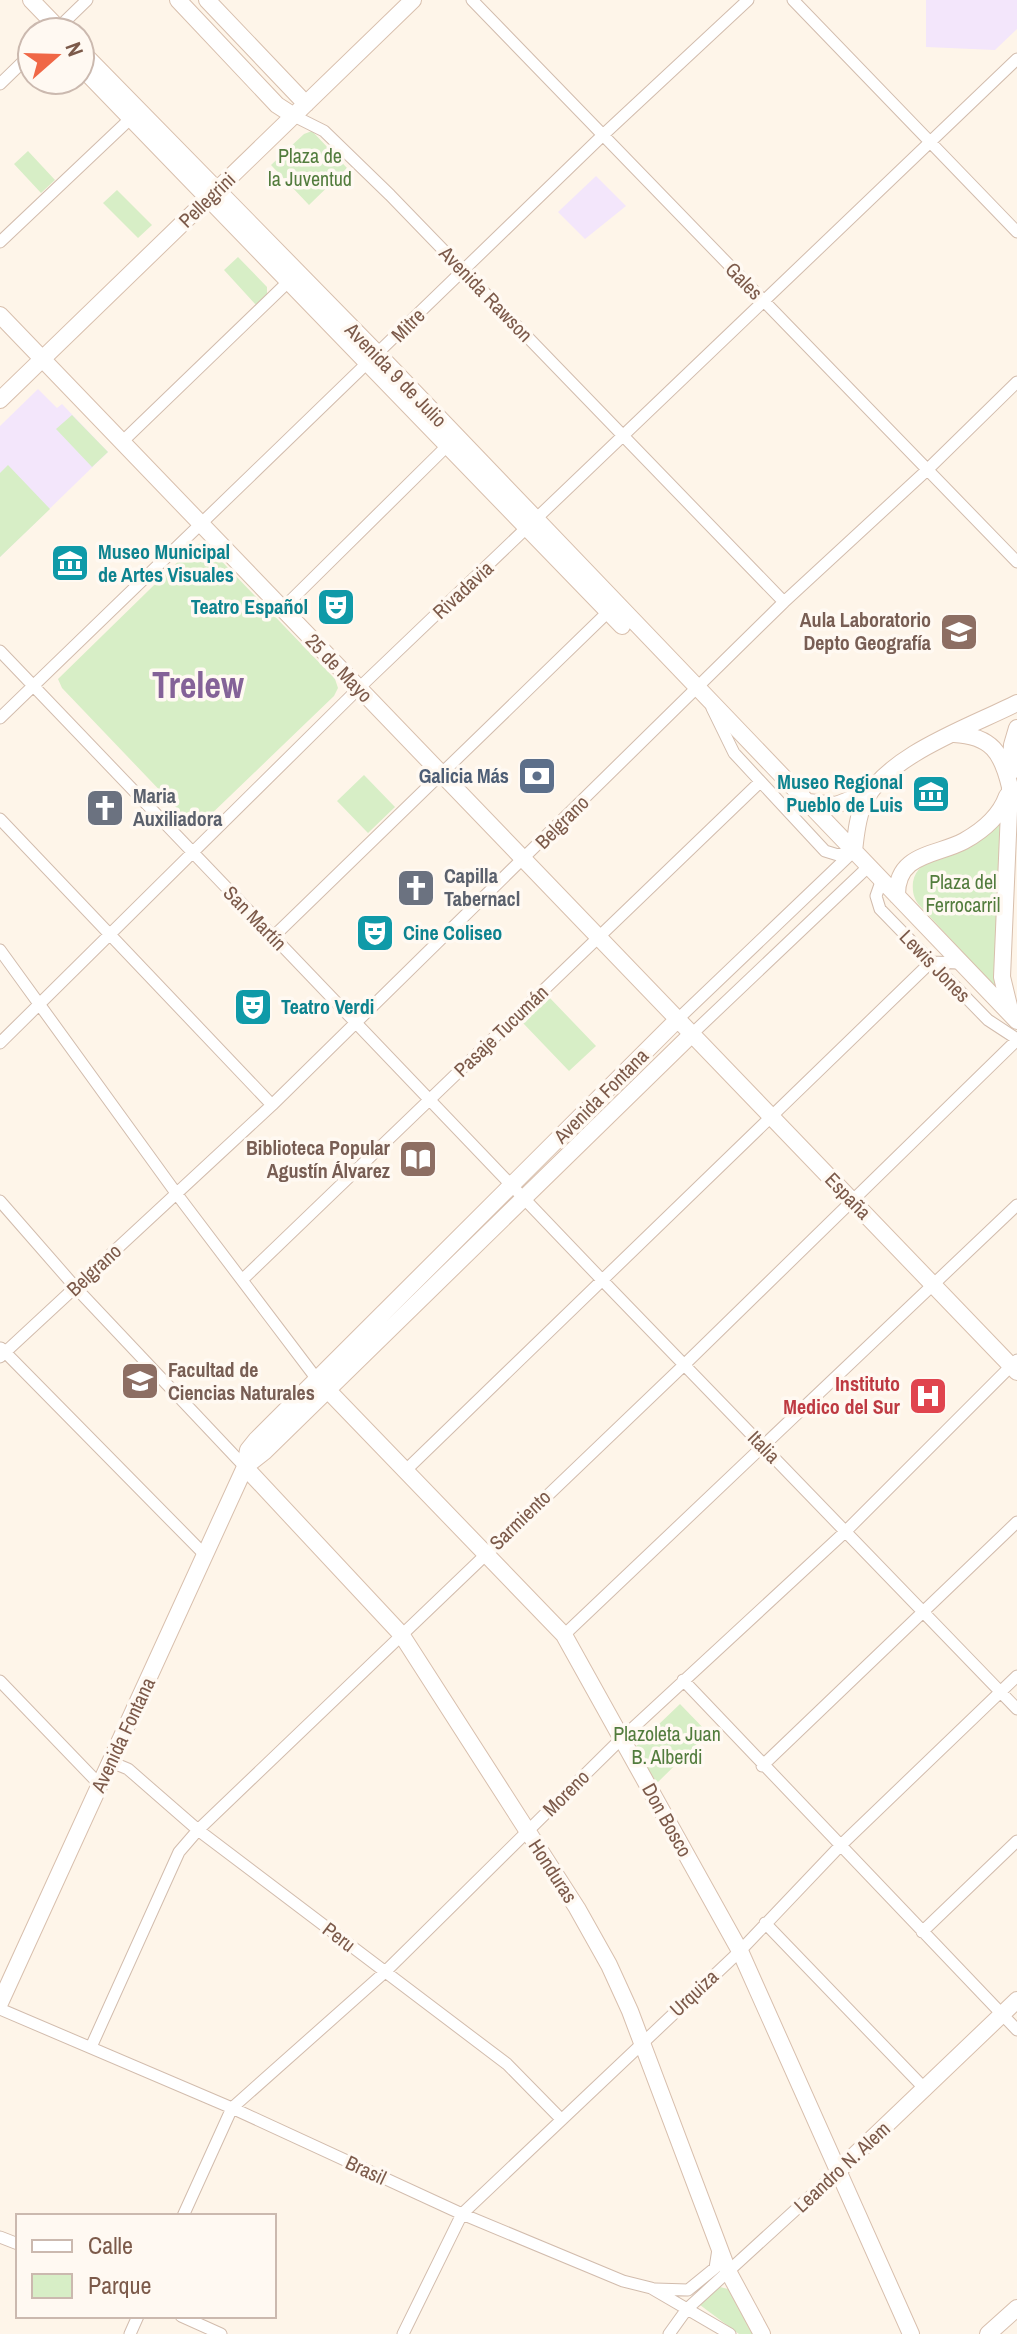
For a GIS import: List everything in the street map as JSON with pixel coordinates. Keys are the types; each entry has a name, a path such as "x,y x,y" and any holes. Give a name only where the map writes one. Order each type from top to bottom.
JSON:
{"street":[{"path":"18,0 38,16"},
{"path":"31,0 44,16"},
{"path":"71,16 87,0"},
{"name":"Avenida Rawson","path":"178,0 277,105 300,110"},
{"name":"Avenida Rawson","path":"207,0 300,110 463,270 784,602"},
{"name":"Pellegrini","path":"0,400 413,0"},
{"name":"Gales","path":"472,0 1017,562"},
{"name":"Mitre","path":"0,718 603,135 748,0"},
{"path":"793,0 1017,232"},
{"name":"Rivadavia","path":"0,1043 359,688 1017,59"},
{"path":"0,84 16,68"},
{"name":"Avenida 9 de Julio","path":"96,68 288,282 373,359 447,446 532,524 608,612 693,692 710,702 854,851"},
{"name":"Avenida 9 de Julio","path":"96,83 212,195 373,359 693,692"},
{"path":"0,242 130,119"},
{"path":"122,442 288,282"},
{"name":"25 de Mayo","path":"0,315 677,1020"},
{"name":"Belgrano","path":"2,1352 76,1288 272,1105 784,602 1017,382"},
{"path":"282,609 447,446"},
{"path":"273,937 608,612"},
{"name":"San Martín","path":"0,651 511,1185"},
{"name":"Avenida 9 de Julio","path":"710,702 729,746 825,851 838,855 854,851"},
{"path":"806,802 836,805 870,791 909,757 1017,703"},
{"path":"1015,1019 1006,1002 1002,977 1011,757 1017,728"},
{"path":"897,896 899,879 912,862 923,855 963,842 979,831 1000,811 1010,787 995,749 977,737 954,734"},
{"path":"763,785 794,789"},
{"name":"Pasaje Tucumán","path":"242,1280 598,937 763,785"},
{"path":"854,851 859,815 870,791"},
{"path":"0,819 272,1105"},
{"name":"Lewis Jones","path":"854,851 1015,1019"},
{"name":"Avenida Fontana","path":"322,1384 511,1185 677,1020 854,851"},
{"path":"693,1033 869,866"},
{"name":"Lewis Jones","path":"882,879 876,896 880,909 988,1020 1017,1040"},
{"path":"0,950 176,1193 322,1384"},
{"path":"405,1471 931,962 960,963"},
{"name":"España","path":"677,1020 1015,1366"},
{"name":"Avenida Fontana","path":"0,2006 245,1467 248,1450 525,1200 693,1033"},
{"name":"Sarmiento","path":"91,2047 179,1852 198,1830 684,1365 1017,1040"},
{"name":"Italia","path":"511,1185 1017,1709"},
{"path":"0,1201 76,1288 245,1467"},
{"path":"564,1635 1017,1205"},
{"path":"2,1352 205,1555"},
{"name":"Moreno","path":"184,2214 232,2108 385,1972 622,1738 846,1531 1015,1366"},
{"name":"Don Bosco","path":"322,1384 564,1635 740,1951 911,2334"},
{"name":"Honduras","path":"245,1467 401,1634 577,1908 609,1965 642,2041 728,2271 762,2334"},
{"path":"762,1766 1017,1522"},
{"name":"Urquiza","path":"403,2334 462,2214 740,1951 840,1846 1017,1676"},
{"path":"683,1680 1017,2030"},
{"path":"0,1681 100,1785"},
{"name":"Peru","path":"111,1762 128,1769 198,1830 507,2064 561,2119"},
{"path":"922,1932 1017,1841"},
{"path":"765,1923 926,2090"},
{"name":"Leandro N. Alem","path":"669,2334 687,2309 926,2090 1017,2000"},
{"name":"Brasil","path":"0,2006 462,2214 623,2281 651,2288 730,2334"},
{"path":"651,2288 688,2290 715,2268 718,2245"},
{"path":"988,2334 1017,2308"},
{"path":"185,2318 221,2334"}],"shaded area":[{"path":"926,0 1017,0 1017,29 995,50 926,47"},
{"path":"596,176 626,206 585,239 558,212"},
{"path":"38,389 57,408 62,404 108,452 0,557 0,426"}],"green space":[{"name":"Plaza de la Juventud","path":"312,131 347,168 309,205 271,165 304,134"},
{"path":"28,151 55,180 41,193 14,164"},
{"path":"117,190 152,225 138,238 103,203"},
{"path":"238,257 267,287 267,294 256,305 224,270"},
{"path":"72,415 108,452 92,467 56,429"},
{"path":"8,465 50,509 0,557 0,473"},
{"path":"201,543 335,679 338,688 334,696 197,825 190,822 62,688 58,679 194,546"},
{"path":"364,775 395,807 368,833 337,801"},
{"name":"Plaza del Ferrocarril","path":"1002,815 994,986 916,901 913,882 916,873 928,862 976,844"},
{"path":"548,996 596,1046 569,1071 522,1022"},
{"name":"Plazoleta Juan B. Alberdi","path":"680,1704 708,1733 657,1783 633,1749"},
{"path":"720,2287 732,2290 756,2334 739,2334 700,2305"}],"place":[{"name":"Museo Municipal de Artes Visuales","path":"70,563"},
{"name":"Teatro Español","path":"336,607"},
{"name":"Aula Laboratorio Depto Geografía","path":"959,632"},
{"name":"Galicia Más","path":"537,776"},
{"name":"Museo Regional Pueblo de Luis","path":"931,794"},
{"name":"Maria Auxiliadora","path":"105,808"},
{"name":"Capilla Tabernacl","path":"416,888"},
{"name":"Cine Coliseo","path":"375,933"},
{"name":"Teatro Verdi","path":"253,1007"},
{"name":"Biblioteca Popular Agustín Álvarez","path":"418,1159"},
{"name":"Facultad de Ciencias Naturales","path":"140,1381"},
{"name":"Instituto Medico del Sur","path":"928,1396"}],"district":[{"name":"Trelew","path":"198,685"}]}
